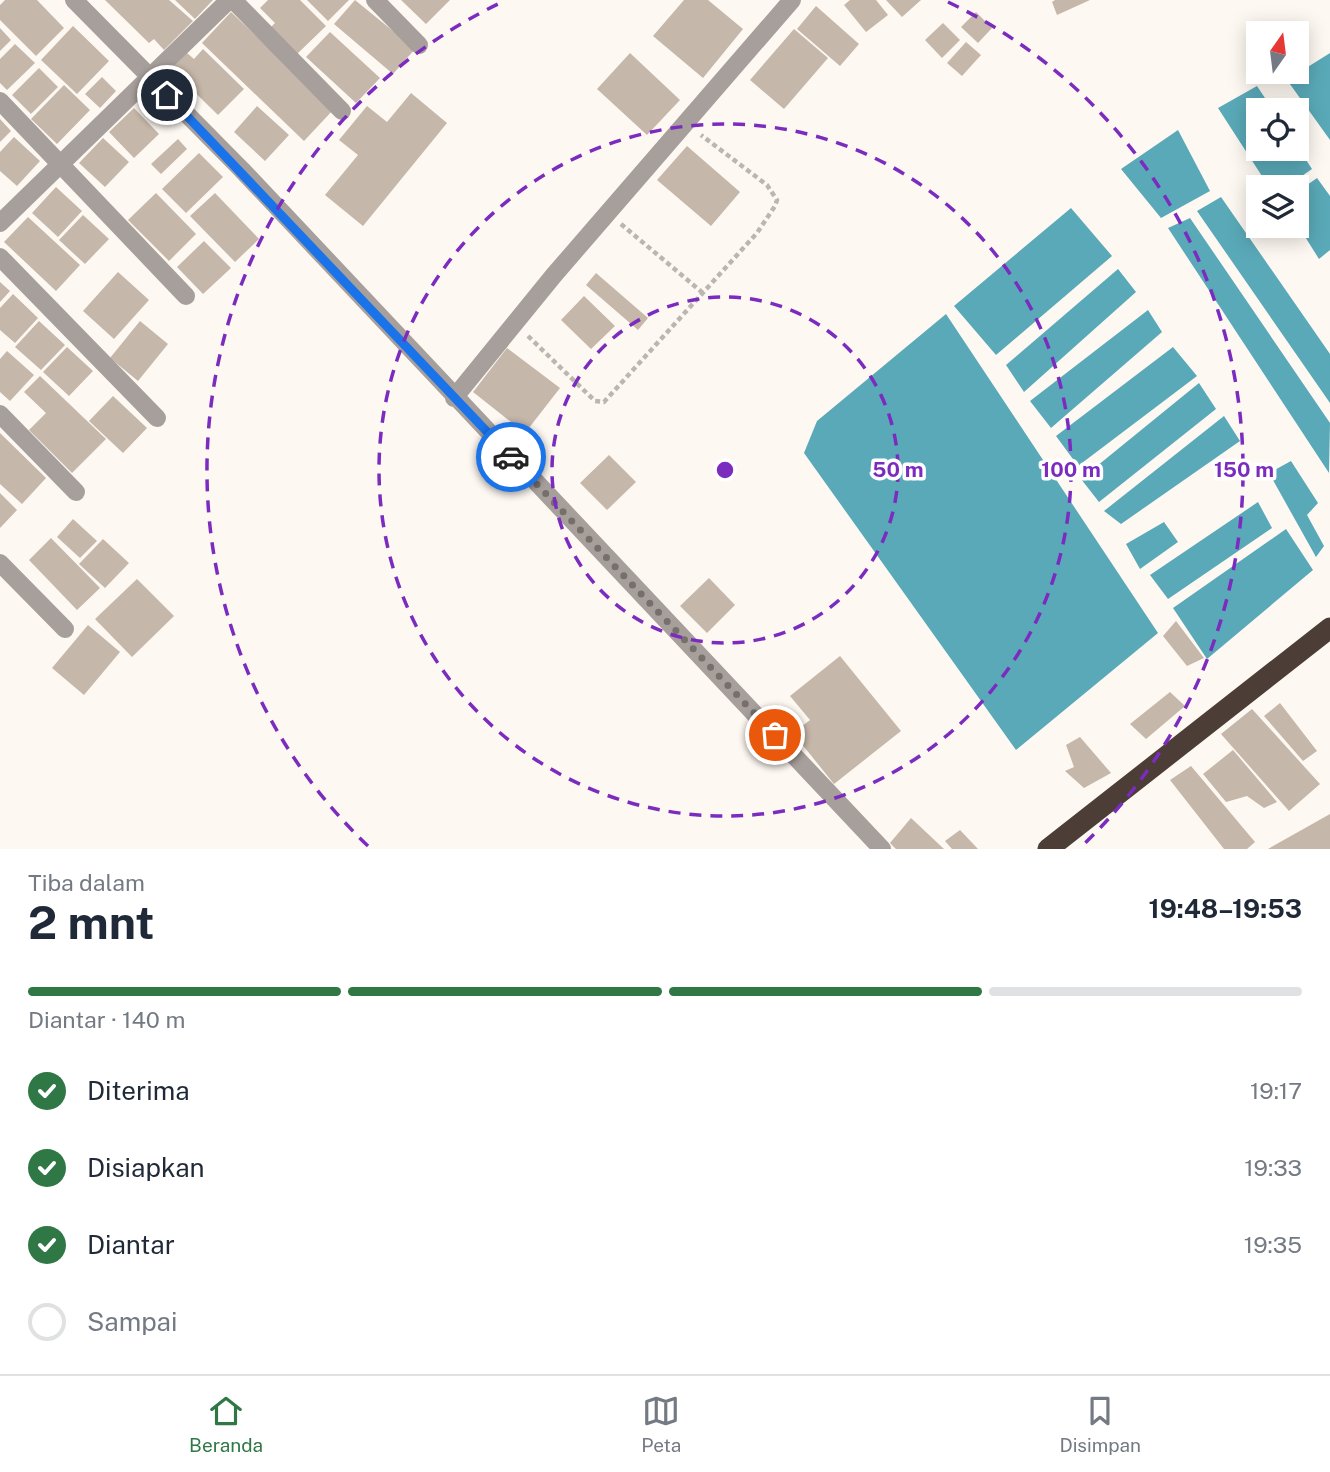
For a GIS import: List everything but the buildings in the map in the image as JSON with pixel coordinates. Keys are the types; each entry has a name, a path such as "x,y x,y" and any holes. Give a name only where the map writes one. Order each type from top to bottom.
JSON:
{"highway":[{"path":"1048,849 1330,628"}],"street":[{"path":"74,0 251,180 882,849"},
{"path":"0,223 149,76 231,0 342,111"},
{"path":"375,0 419,45"},
{"path":"454,398 607,213 792,0"},
{"path":"0,101 186,296"},
{"path":"0,257 157,418"},
{"path":"0,414 76,492"},
{"path":"0,563 65,629"}],"path":[{"path":"515,323 591,397 604,402 757,233 776,200 767,186 686,124"},
{"path":"607,213 703,293"}],"water":[{"path":"1330,53 1330,140 1309,111 1309,98 1300,98 1290,84 1309,84 1309,66"},
{"path":"1257,86 1265,98 1246,98 1246,151 1218,108"},
{"path":"1178,130 1210,191 1161,218 1121,169"},
{"path":"1252,161 1307,161 1312,169 1303,175 1261,175"},
{"path":"1317,178 1330,196 1330,250 1319,259 1306,238 1309,238 1309,184"},
{"path":"1221,197 1246,233 1246,238 1249,238 1330,354 1330,403 1197,211"},
{"path":"1071,208 1112,256 996,355 954,306"},
{"path":"1190,218 1330,423 1329,473 1168,228"},
{"path":"1118,269 1136,292 1024,392 1006,365"},
{"path":"1148,310 1162,332 1051,428 1030,401"},
{"path":"946,314 1158,633 1016,750 804,453 817,421"},
{"path":"1173,347 1197,376 1078,466 1056,436"},
{"path":"1199,383 1216,409 1099,502 1081,479"},
{"path":"1224,416 1240,441 1121,524 1104,511"},
{"path":"1291,461 1318,503 1307,515 1324,546 1316,557 1269,473"},
{"path":"1258,502 1272,528 1168,599 1150,575"},
{"path":"1164,522 1178,542 1140,569 1126,544"},
{"path":"1286,529 1313,570 1207,659 1173,608"}],"way so far":[{"path":"511,457 775,735"}],"route":[{"path":"167,95 259,188 511,457"}]}
